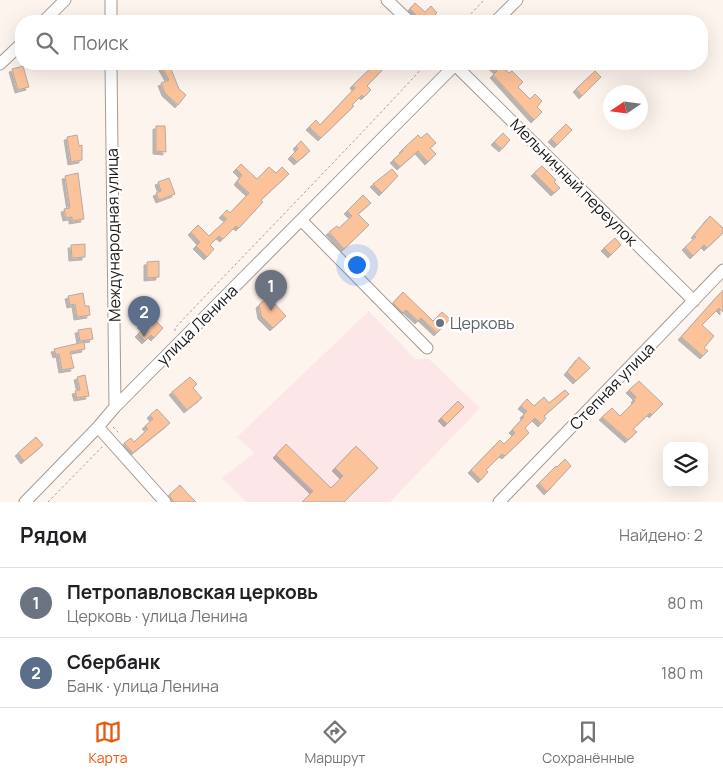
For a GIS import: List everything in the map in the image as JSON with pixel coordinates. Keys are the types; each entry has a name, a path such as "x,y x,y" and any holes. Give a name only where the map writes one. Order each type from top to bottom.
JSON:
{"street":[{"path":"50,15 65,0"},
{"path":"111,0 111,15"},
{"path":"387,0 403,15"},
{"path":"502,15 517,0"},
{"path":"0,64 15,50"},
{"name":"Международная улица","path":"112,70 115,407"},
{"name":"улица Ленина","path":"24,502 103,425 115,407 449,70"},
{"name":"Мельничный переулок","path":"461,70 694,301"},
{"path":"301,220 427,348"},
{"name":"Степная улица","path":"499,502 723,270"},
{"path":"103,425 108,440 165,502"}],"path":[{"path":"470,15 484,0"},
{"path":"174,348 175,328 420,70"},
{"path":"48,502 118,432 103,425"}],"shaded area":[{"path":"369,311 415,359 429,359 480,408 390,502 246,502 222,478 254,453 237,437"}],"building":[{"path":"415,3 425,12 431,6 437,13 435,15 416,15 410,9"},
{"path":"12,69 24,70 29,87 18,90"},
{"path":"163,70 171,70 179,89 186,95 178,105 165,93 161,83 169,80"},
{"path":"369,70 382,70 367,86 371,90 364,97 362,95 352,105 354,106 321,138 309,127 316,120 320,125 355,88 353,85"},
{"path":"496,70 506,70 509,73 512,71 523,82 518,87 530,99 535,94 542,101 537,107 542,112 534,120 493,75"},
{"path":"595,71 601,77 582,96 576,89"},
{"path":"566,124 572,130 557,145 551,139"},
{"path":"156,126 165,126 166,152 156,151"},
{"path":"427,133 436,143 430,148 436,154 428,162 418,151 400,167 393,160 418,135 421,138"},
{"path":"503,133 510,140 502,149 494,142"},
{"path":"77,135 79,146 82,145 82,160 71,162 67,137"},
{"path":"301,141 310,151 297,162 291,156 298,149 296,146"},
{"path":"241,164 257,179 269,167 276,173 282,167 289,174 261,200 263,202 239,228 236,226 223,239 219,236 210,245 214,249 207,257 196,246 200,242 191,232 198,225 209,236 227,219 222,215 227,210 230,213 249,193 237,182 242,175 236,169"},
{"path":"542,166 556,180 554,182 560,188 554,193 534,173"},
{"path":"392,169 398,176 382,193 373,184"},
{"path":"78,173 84,219 72,221 72,217 66,218 64,209 70,208 65,176"},
{"path":"169,178 175,194 159,200 156,193 161,191 158,182"},
{"path":"363,195 371,203 358,214 369,225 344,249 329,232 337,226 339,228 352,216 347,211"},
{"path":"710,216 723,228 723,233 707,248 704,245 693,256 685,247 696,237 694,235"},
{"path":"615,238 621,245 611,255 604,248"},
{"path":"85,244 85,257 72,258 71,245"},
{"path":"159,261 159,277 147,278 147,262"},
{"path":"723,290 723,312 719,308 702,325 714,336 704,348 708,351 703,356 681,337"},
{"path":"403,292 433,321 442,312 450,319 437,333 421,318 418,321 406,310 403,313 393,303"},
{"path":"83,293 85,306 89,306 90,315 77,317 75,304 70,305 68,296"},
{"path":"263,301 274,303 286,316 273,328 261,316 259,305"},
{"path":"150,315 163,328 154,338 151,335 145,341 138,334 144,328 140,325"},
{"path":"91,328 93,339 80,341 78,330"},
{"path":"84,342 85,349 70,352 74,368 62,370 59,354 56,355 54,349"},
{"path":"579,357 590,368 576,381 567,372"},
{"path":"85,375 89,396 77,398 75,391 80,390 77,377"},
{"path":"190,377 197,384 193,388 202,398 187,410 172,392"},
{"path":"639,381 663,404 633,429 637,432 628,440 602,417 612,408 620,416 635,401 636,397 629,390"},
{"path":"565,390 569,394 544,416 546,418 541,424 535,418 525,428 529,433 505,456 502,454 486,470 488,472 481,480 471,470 500,440 504,444 515,433 512,430 527,411 521,406 527,399 534,406 544,397 549,403"},
{"path":"458,401 464,407 447,424 441,418"},
{"path":"157,409 170,423 133,453 124,443 131,438 134,442 148,429 145,426 153,419 150,415"},
{"path":"36,437 43,445 24,461 18,453"},
{"path":"286,444 331,488 343,476 335,468 356,446 378,468 344,502 302,502 313,491 276,455"},
{"path":"565,459 571,466 547,492 539,483"},
{"path":"180,485 196,502 174,502 169,495"}],"place":[{"name":"Петропавловская церковь","path":"271,311"},
{"name":"Церковь","path":"440,323"},
{"name":"Сбербанк","path":"144,337"}]}
